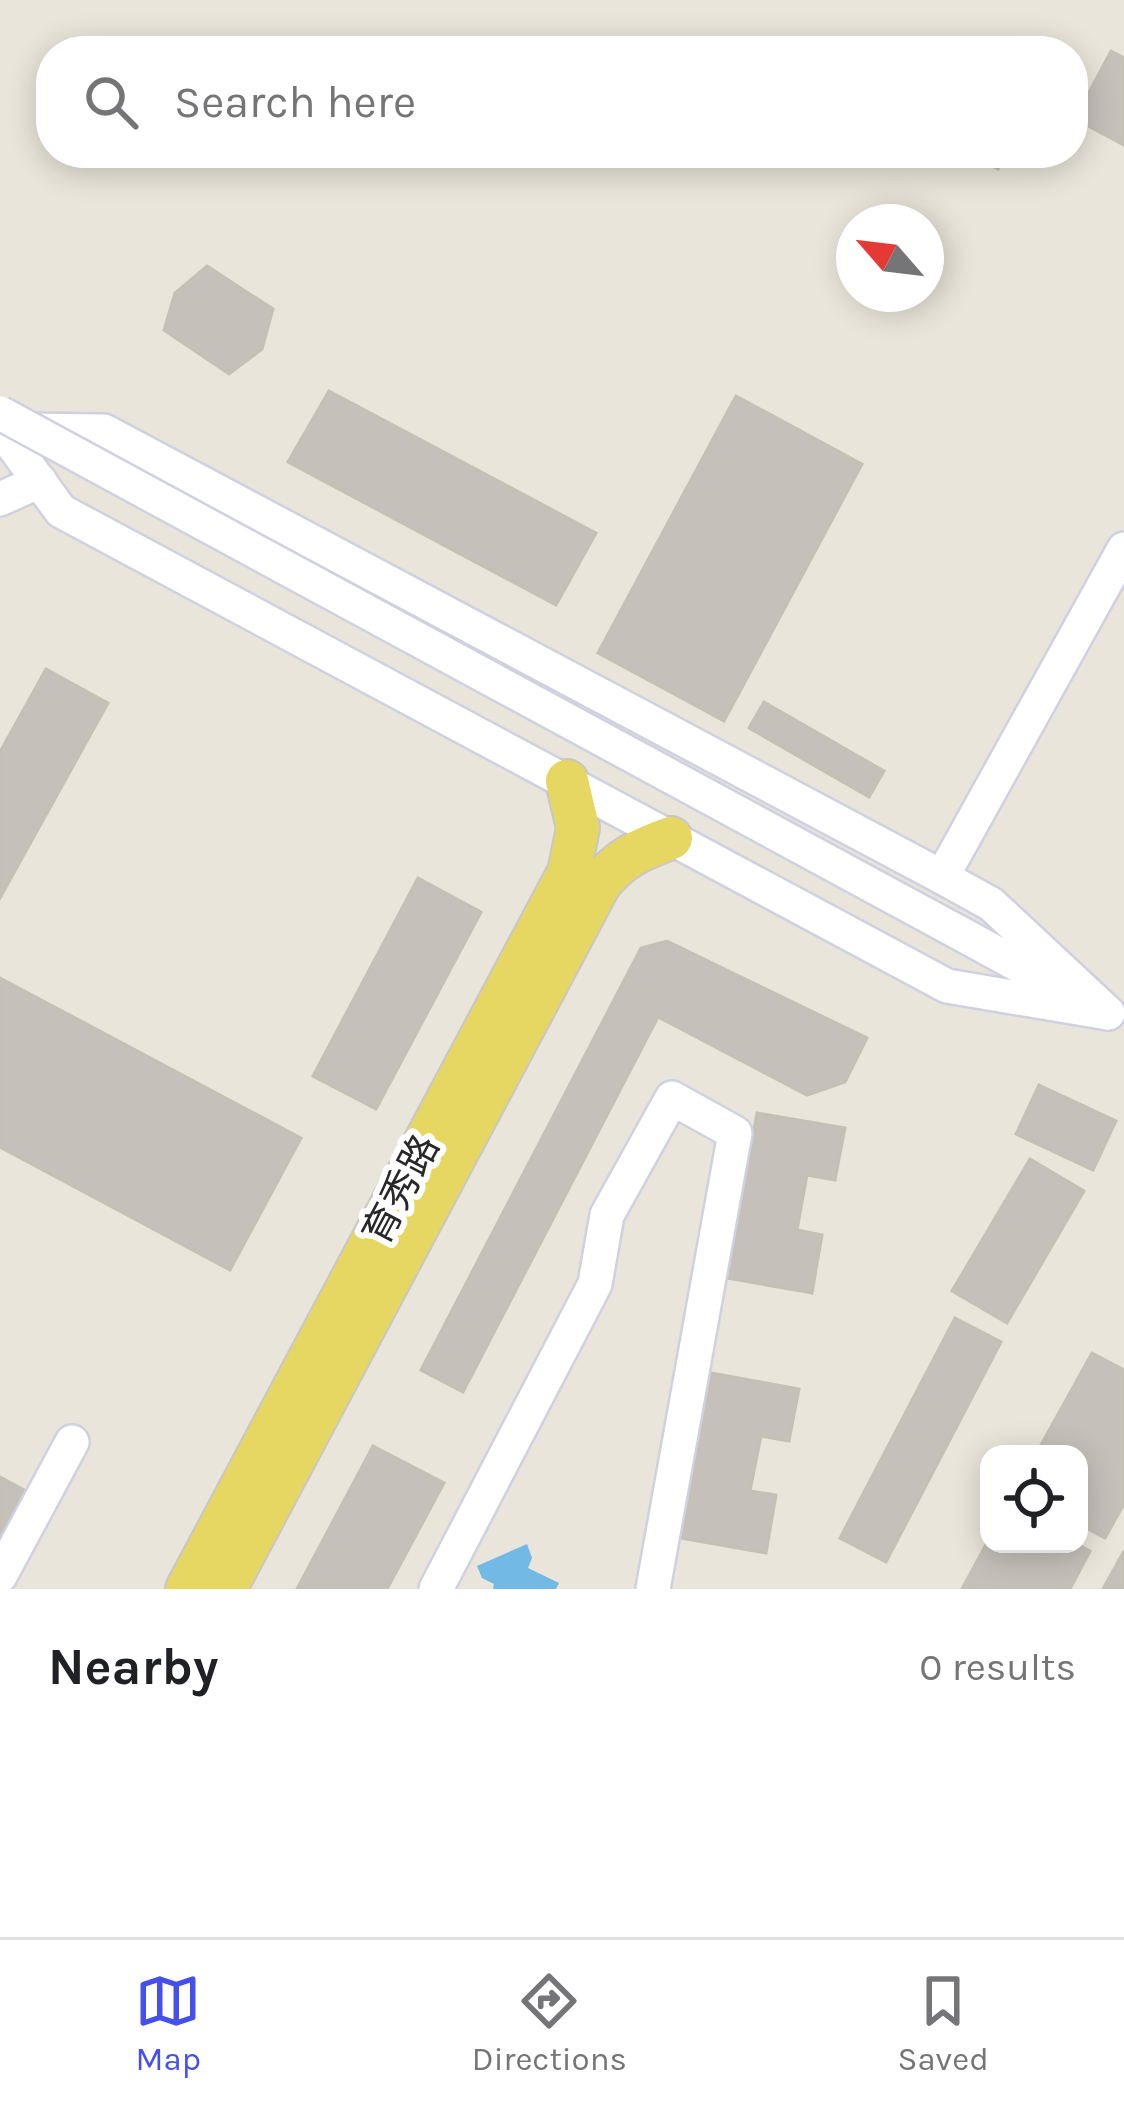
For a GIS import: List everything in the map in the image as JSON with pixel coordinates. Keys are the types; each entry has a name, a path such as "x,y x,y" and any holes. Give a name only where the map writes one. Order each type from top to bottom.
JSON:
{"main road":[{"name":"育秀路","path":"187,1589 569,872 578,827 567,781"},
{"name":"育秀路","path":"225,1589 599,885 631,853 671,838"}],"street":[{"path":"1,423 61,511 947,986 1116,1018"},
{"path":"1,423 104,430 942,877 991,904 1116,1018"},
{"path":"1,423 1116,1018"},
{"path":"0,499 40,481"},
{"path":"942,877 1124,549"},
{"path":"436,1589 595,1284 607,1215 672,1098 736,1133 653,1589"},
{"path":"0,1576 72,1442"}],"water":[{"path":"527,1544 532,1558 528,1568 559,1583 556,1589 493,1589 494,1584 482,1578 477,1566"}],"building":[{"path":"1111,51 1124,58 1124,145 1088,126 1088,94"},
{"path":"207,266 273,309 262,349 229,374 164,330 175,293"},
{"path":"329,391 596,533 556,605 288,462"},
{"path":"736,396 862,464 724,721 598,653"},
{"path":"46,669 108,703 0,898 0,752"},
{"path":"764,702 884,771 869,797 749,728"},
{"path":"418,878 481,912 376,1109 313,1076"},
{"path":"667,941 867,1038 845,1082 807,1095 658,1017 463,1392 421,1370 641,948"},
{"path":"0,978 301,1138 230,1270 0,1147"},
{"path":"1039,1085 1116,1121 1093,1170 1016,1134"},
{"path":"757,1113 845,1128 835,1180 807,1175 797,1230 822,1235 812,1293 727,1278"},
{"path":"1030,1159 1084,1191 1007,1323 952,1291"},
{"path":"955,1318 1001,1342 886,1562 840,1538"},
{"path":"1092,1353 1124,1370 1124,1504 1105,1538 1088,1529 1088,1445 1041,1445"},
{"path":"711,1373 799,1389 789,1441 761,1436 750,1491 776,1495 766,1553 681,1538"},
{"path":"373,1446 444,1483 387,1589 297,1589"},
{"path":"0,1477 30,1493 0,1549"},
{"path":"1090,1551 1070,1589 962,1589 981,1553"},
{"path":"1124,1551 1124,1589 1103,1589"}]}
